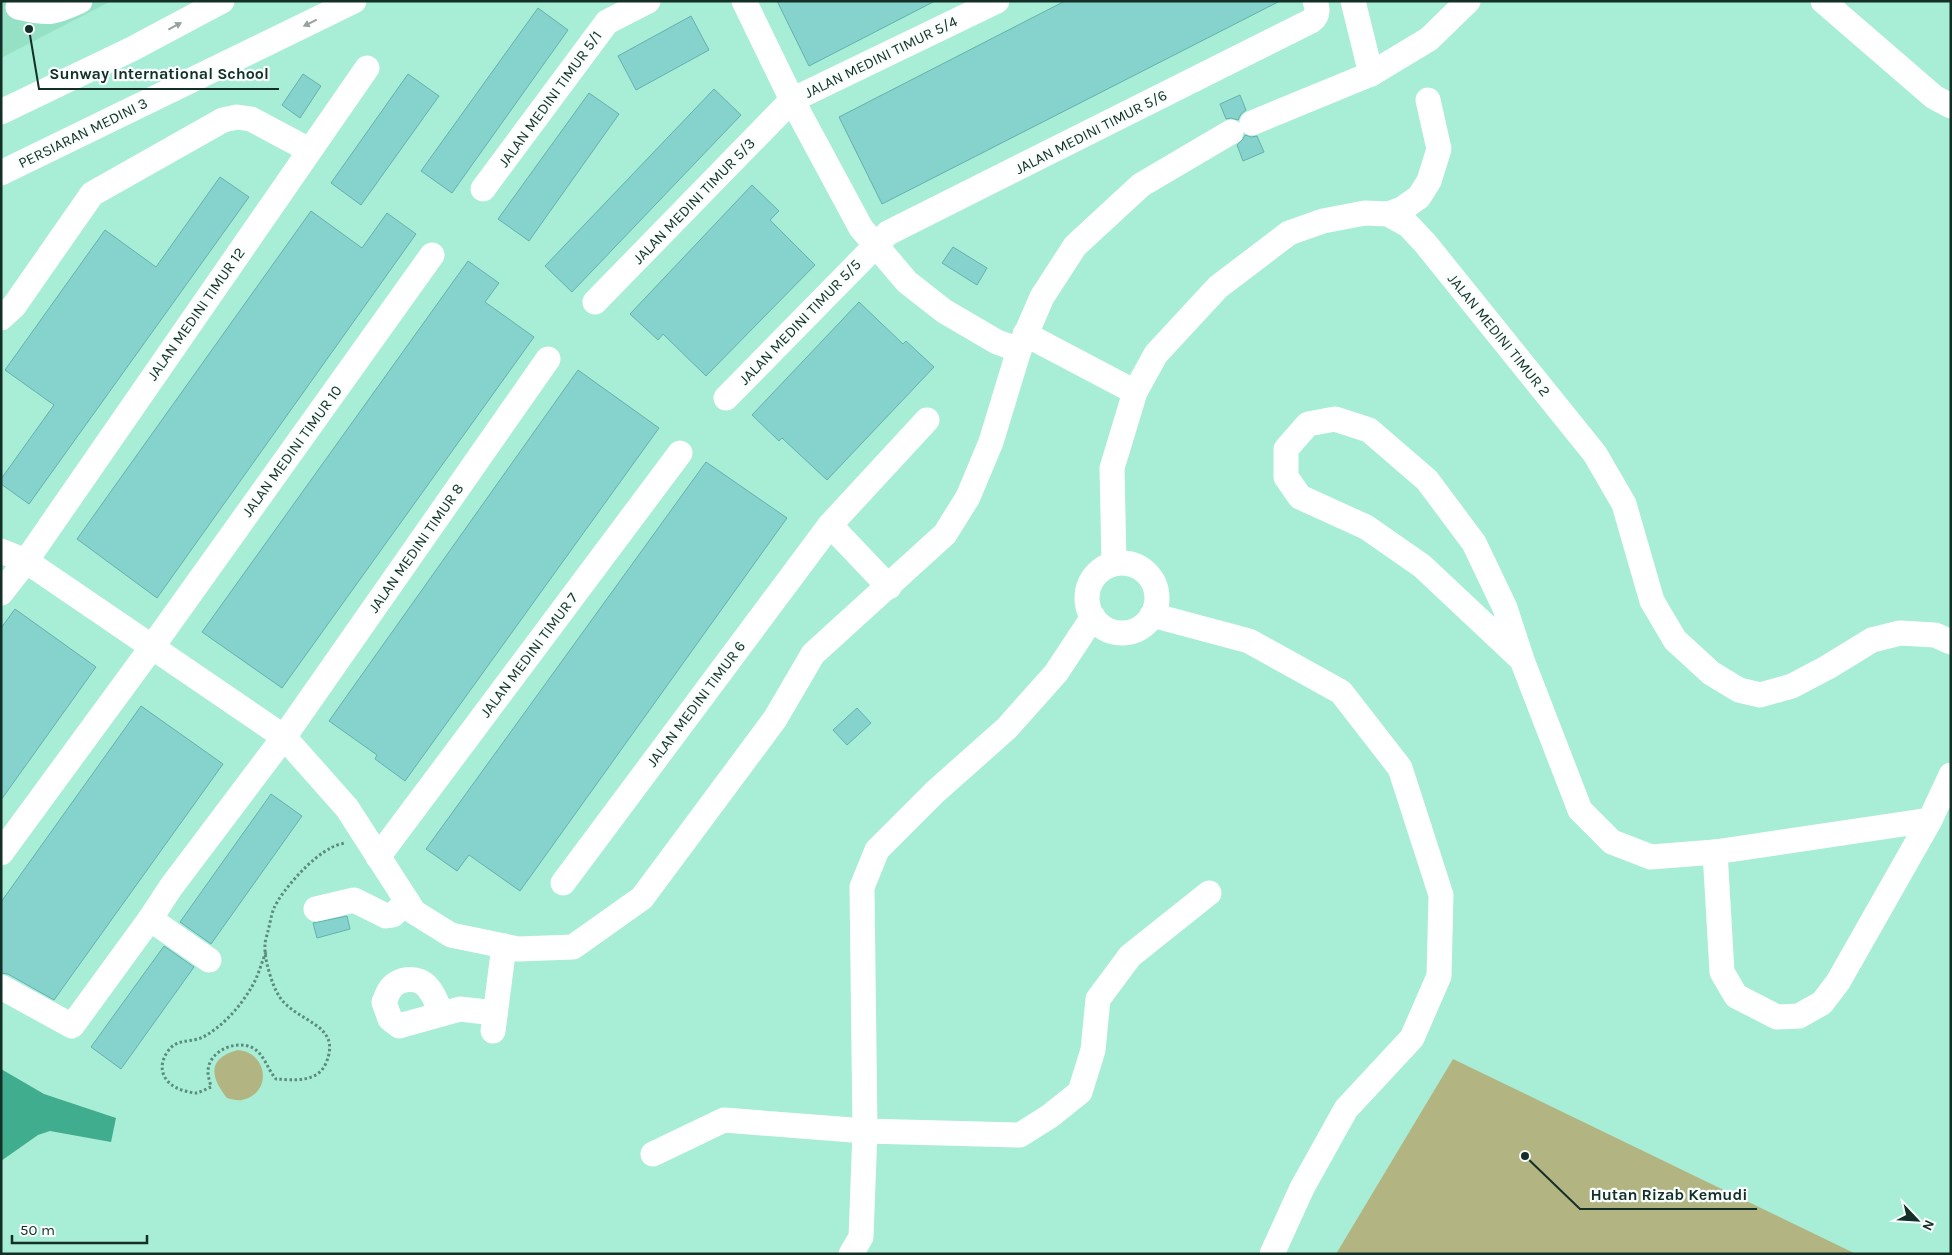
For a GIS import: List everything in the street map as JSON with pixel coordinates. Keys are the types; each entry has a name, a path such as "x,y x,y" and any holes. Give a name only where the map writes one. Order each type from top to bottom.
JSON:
{"street":[{"path":"13,9 56,12 80,1"},
{"path":"1,112 132,49 222,1"},
{"name":"PERSIARAN MEDINI 3","path":"1,173 354,1"},
{"name":"JALAN MEDINI TIMUR 5/1","path":"483,190 607,22 648,1"},
{"path":"744,1 792,100 861,228 907,282 944,311 997,342 1022,342 1135,392"},
{"name":"JALAN MEDINI TIMUR 5/4","path":"792,100 997,1"},
{"path":"1353,1 1371,74"},
{"path":"1,551 26,561 284,737 347,808 414,912 451,935 518,949 573,947 642,898 775,719 814,654 946,534 968,497 991,442 1022,342 1042,297 1076,246 1141,185 1242,128 1371,74 1429,39 1468,1"},
{"path":"1823,1 1934,97 1951,106"},
{"name":"JALAN MEDINI TIMUR 5/6","path":"875,246 888,234 1313,11"},
{"name":"JALAN MEDINI TIMUR 12","path":"1,593 26,561 367,68"},
{"name":"JALAN MEDINI TIMUR 5/3","path":"595,302 792,100"},
{"path":"1388,214 1402,209 1419,197 1429,181 1439,150 1428,100"},
{"path":"1,318 14,306 92,194 223,120 237,117 251,119 310,150"},
{"name":"JALAN MEDINI TIMUR 2","path":"1114,564 1112,468 1135,392 1156,354 1218,287 1289,233 1323,221 1365,213 1388,214 1408,225 1425,243 1595,454 1624,504 1652,601 1676,640 1711,672 1739,690 1760,695 1792,686 1828,668 1872,640 1900,633 1935,635 1951,642"},
{"name":"JALAN MEDINI TIMUR 5/5","path":"726,398 875,246"},
{"name":"JALAN MEDINI TIMUR 10","path":"1,853 152,647 432,255"},
{"name":"JALAN MEDINI TIMUR 8","path":"1,987 72,1026 171,887 284,737 548,359"},
{"path":"1522,660 1422,566 1366,526 1300,497 1286,477 1286,449 1308,424 1335,419 1369,430 1427,480 1474,542 1505,608 1522,660 1580,810 1612,842 1651,857 1714,852 1930,820"},
{"name":"JALAN MEDINI TIMUR 6","path":"563,883 830,525 927,420"},
{"name":"JALAN MEDINI TIMUR 7","path":"373,849 680,453"},
{"path":"830,525 889,587"},
{"path":"1127,563 1140,568 1150,577 1156,589 1157,603 1152,616 1143,626 1130,632 1116,632 1103,627 1093,617 1087,601 1090,585 1099,571 1114,564 1127,563"},
{"path":"1152,616 1248,641 1341,692 1400,768 1441,895 1440,976 1412,1038 1346,1110 1302,1188 1272,1254"},
{"path":"851,1254 861,1237 865,1131 862,887 877,850 935,792 1007,728 1056,674 1093,617"},
{"path":"1714,852 1722,972 1736,996 1777,1017 1799,1016 1822,1003 1838,982 1930,820 1951,775"},
{"path":"653,1154 724,1120 865,1131 1020,1135 1050,1116 1080,1092 1093,1050 1098,999 1130,956 1209,893"},
{"path":"316,909 354,900 386,916 393,915 407,901"},
{"path":"150,919 209,960"},
{"path":"441,1014 460,1009 494,1022 504,946"}],"path":[{"path":"266,952 252,987 234,1010 201,1038 176,1043 168,1051 163,1071 166,1082 174,1088 195,1093 211,1087 208,1071 212,1058 223,1048 237,1046 251,1048 262,1056 276,1080 299,1080 315,1076 325,1067 330,1055 330,1042 315,1023 298,1015 279,996 268,967 266,952 264,946 274,908 290,885 312,861 330,848 346,842 373,849"}],"shaded area":[{"path":"1,1 111,1 1,58"},
{"path":"238,1050 256,1058 263,1074 258,1090 252,1096 235,1100 227,1098 221,1090 215,1076 215,1069 216,1063 221,1058 228,1053"},
{"path":"1453,1059 1856,1254 1336,1254"},
{"path":"1,1069 44,1094 116,1118 111,1142 50,1131 38,1135 1,1161"}],"building":[{"path":"777,1 935,1 809,66"},
{"path":"1065,1 1280,1 882,204 839,117"},
{"path":"538,8 568,30 452,193 421,171"},
{"path":"691,16 709,50 636,90 618,56"},
{"path":"303,74 321,86 300,118 282,105"},
{"path":"408,74 439,96 361,205 331,183"},
{"path":"714,89 741,115 572,292 545,266"},
{"path":"589,93 619,114 529,241 498,219"},
{"path":"1240,95 1246,110 1238,120 1226,119 1220,104"},
{"path":"1245,135 1257,136 1264,152 1243,161 1237,145"},
{"path":"220,177 249,197 29,504 1,484 1,479 54,405 5,370 105,230 156,267"},
{"path":"752,185 779,211 770,220 815,265 706,376 663,334 658,340 630,314"},
{"path":"311,211 362,248 387,213 416,234 157,598 77,539"},
{"path":"953,247 987,268 977,285 942,263"},
{"path":"468,261 499,283 485,302 534,337 282,688 202,632"},
{"path":"859,302 903,344 906,341 934,367 827,480 782,438 779,441 752,415"},
{"path":"578,370 659,428 405,781 375,759 377,755 329,721"},
{"path":"706,462 787,518 520,891 469,855 457,871 426,849"},
{"path":"15,609 96,667 1,800 1,628"},
{"path":"141,706 223,764 54,1000 8,974 1,973 1,902"},
{"path":"857,708 871,723 847,745 833,730"},
{"path":"271,794 302,816 211,944 180,922"},
{"path":"347,916 350,929 317,938 313,923"},
{"path":"164,946 194,967 121,1069 91,1047"}],"place":[{"name":"Sunway International School","path":"29,29"},
{"name":"Hutan Rizab Kemudi","path":"1525,1156"}]}
